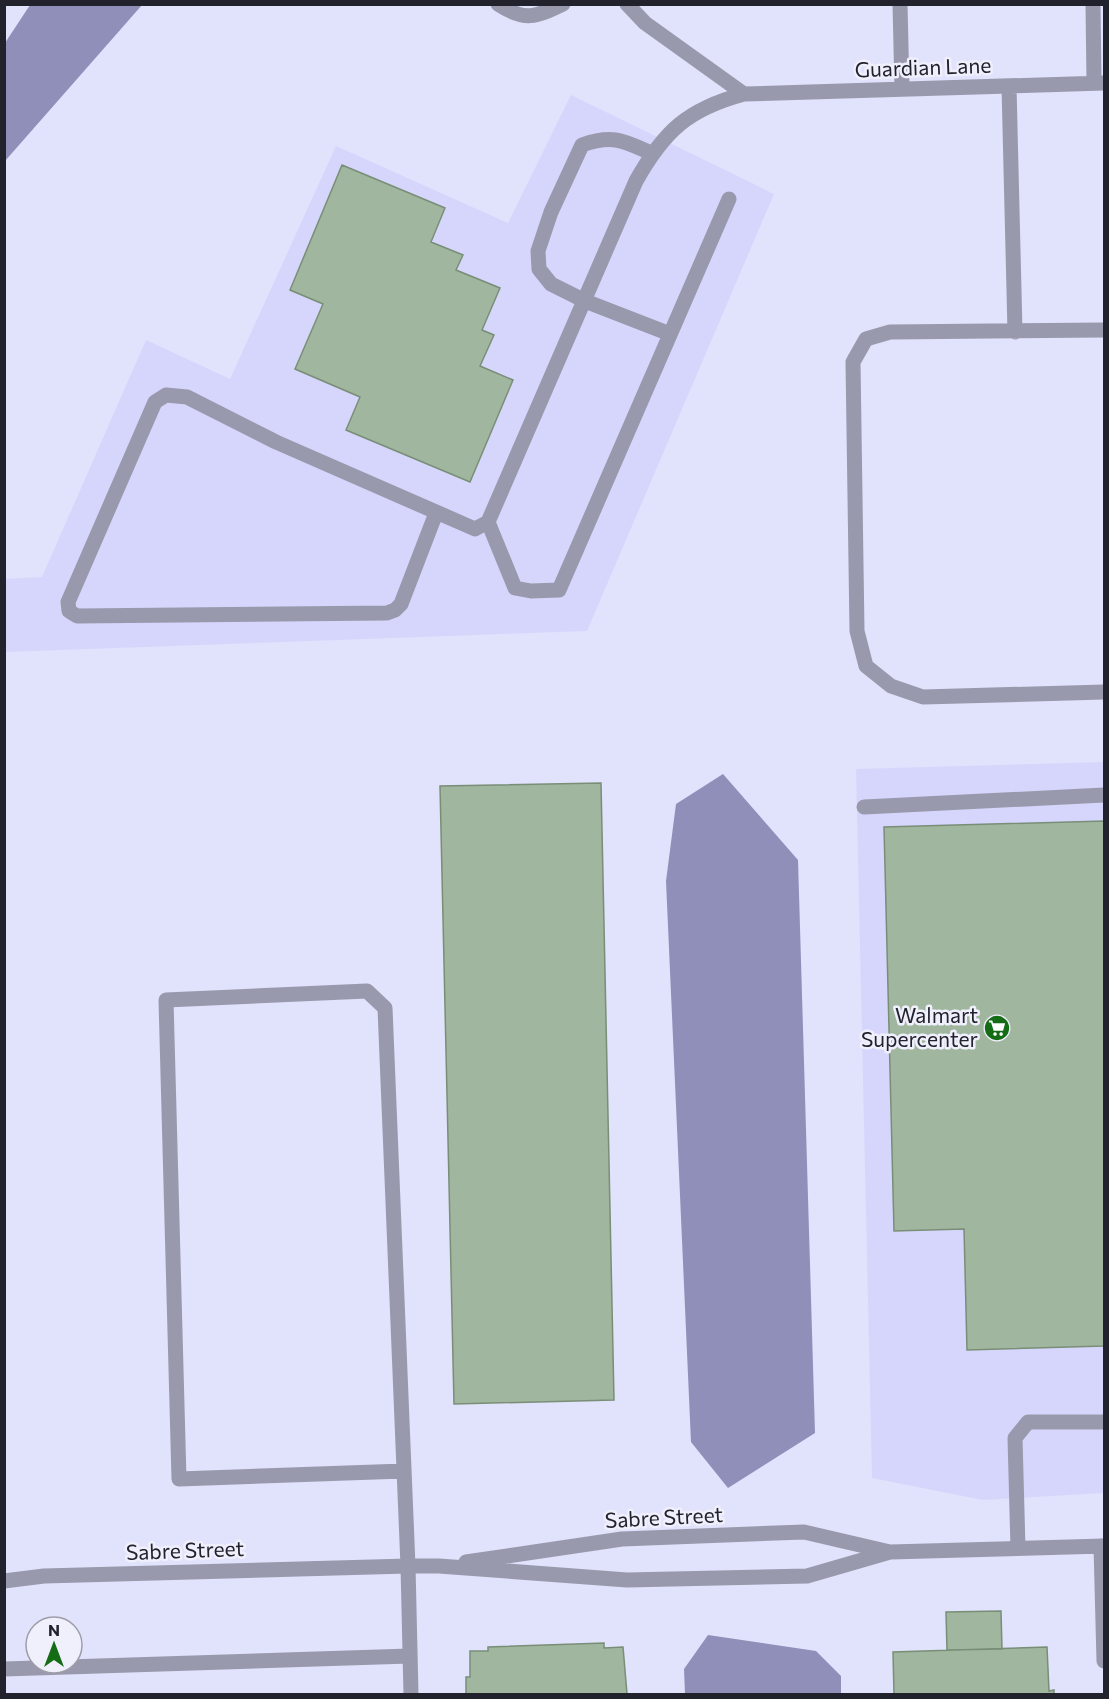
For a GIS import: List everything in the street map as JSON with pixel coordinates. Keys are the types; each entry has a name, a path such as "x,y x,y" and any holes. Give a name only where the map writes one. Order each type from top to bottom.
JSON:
{"street":[{"path":"498,4 512,14 537,17 563,4"},
{"path":"627,4 645,23 744,94"},
{"path":"900,4 902,89"},
{"path":"1093,4 1099,83"},
{"name":"Guardian Lane","path":"489,522 636,181 651,153 672,130 692,115 720,101 744,94 1099,83"},
{"path":"1009,86 1015,332"},
{"path":"651,153 623,140 600,139 582,145 551,212 538,251 539,269 551,284 585,301 670,334"},
{"path":"436,513 401,604 395,610 387,613 77,616 69,611 68,602 155,402 166,395 187,397 276,442 475,529 489,522 515,588 531,591 559,590 729,199"},
{"path":"1104,330 890,332 866,339 853,362 857,631 866,666 891,686 922,697 1104,692"},
{"path":"864,807 1104,795"},
{"path":"404,1471 178,1479 166,1000 367,991 386,1008 408,1566 411,1695"},
{"path":"1018,1548 1015,1438 1028,1422 1104,1422"},
{"name":"Sabre Street","path":"439,1566 622,1539 804,1532 890,1552"},
{"path":"1103,1546 1104,1661"},
{"name":"Sabre Street","path":"4,1581 44,1576 408,1566 439,1566 627,1581 807,1576 890,1552 1103,1546"},
{"path":"4,1669 410,1656"}],"shaded area":[{"path":"30,5 142,5 5,161 5,43"},
{"path":"571,95 774,194 587,631 5,652 4,579 42,577 146,340 230,379 336,146 508,223"},
{"path":"1104,762 1104,1493 983,1500 872,1478 856,769"},
{"path":"723,774 798,860 815,1433 728,1488 691,1442 666,881 676,804"},
{"path":"708,1635 816,1651 841,1676 841,1694 685,1694 684,1669"}],"building":[{"path":"342,165 445,208 431,242 463,255 456,270 500,288 482,330 494,335 480,366 513,380 470,482 346,430 360,397 295,369 323,304 290,290"},
{"path":"601,783 614,1400 454,1404 440,786"},
{"name":"Walmart Supercenter","path":"1104,821 1104,1346 967,1350 964,1229 894,1231 884,827"},
{"path":"1001,1611 1002,1649 947,1650 946,1612"},
{"path":"604,1643 604,1648 623,1647 627,1694 466,1694 466,1677 470,1677 470,1651 488,1651 488,1647"},
{"path":"1047,1647 1049,1691 1054,1690 1054,1694 894,1694 893,1652"}],"place":[{"name":"Walmart Supercenter","path":"997,1028"}]}
